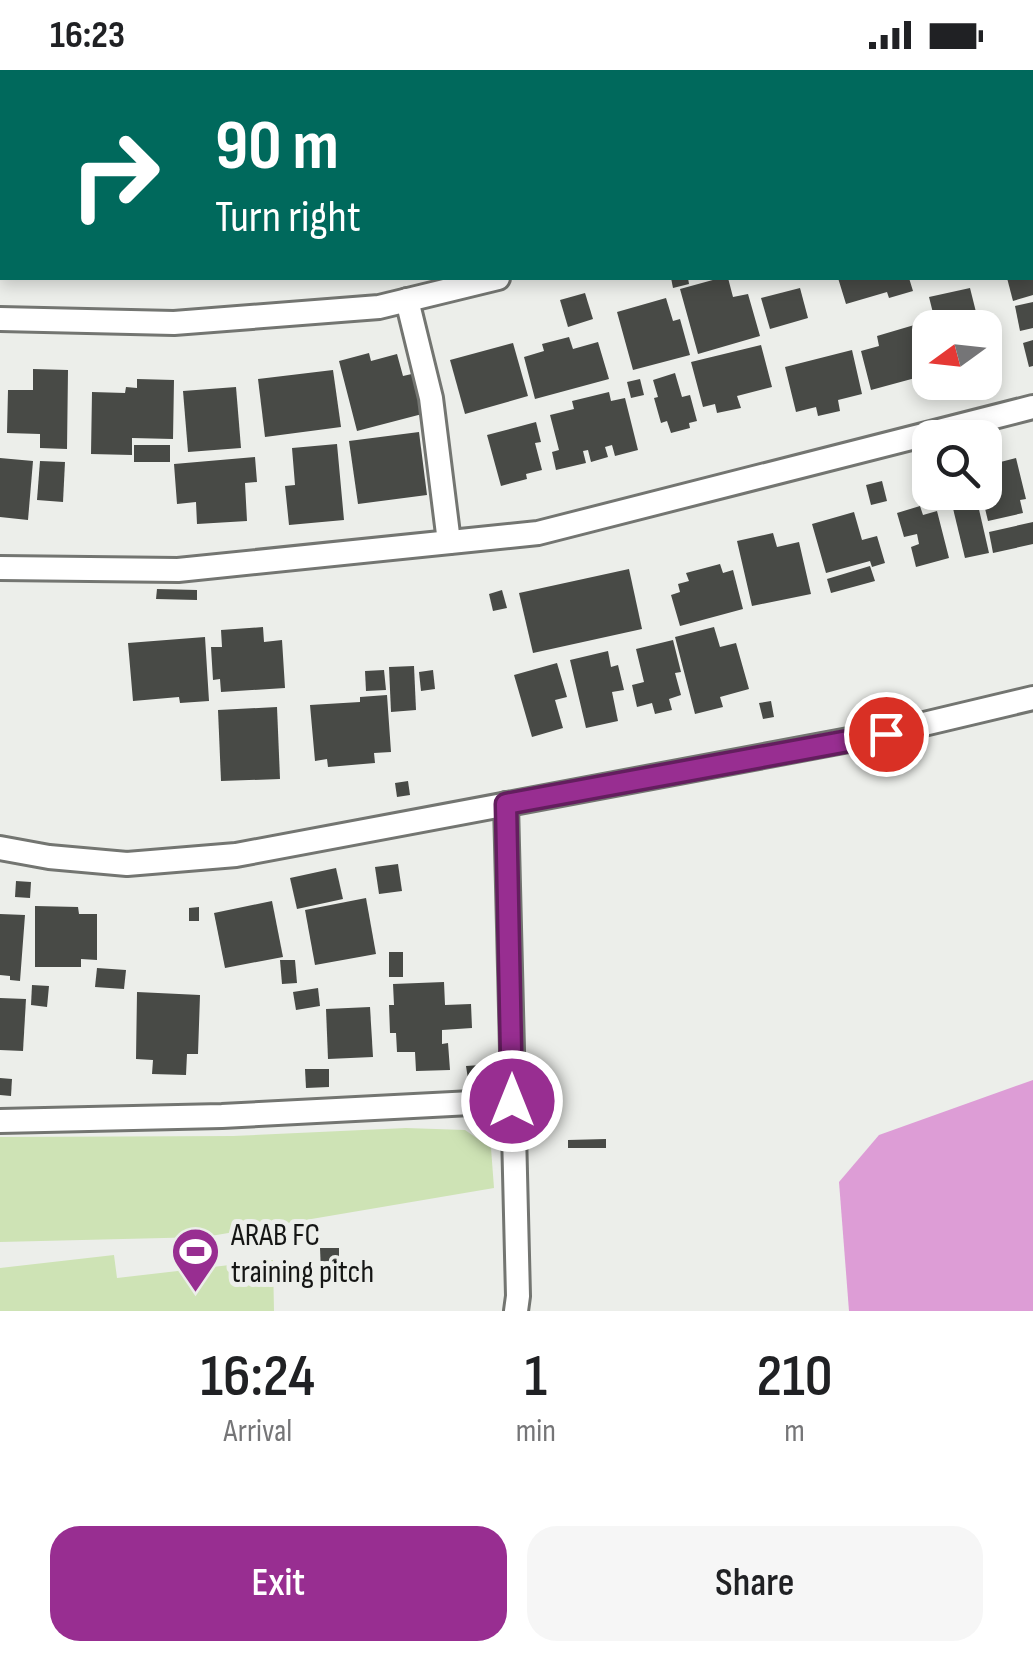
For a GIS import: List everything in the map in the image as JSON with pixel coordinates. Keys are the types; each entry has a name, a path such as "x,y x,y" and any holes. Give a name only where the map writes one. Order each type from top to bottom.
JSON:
{"street":[{"path":"42,70 74,70"},
{"path":"0,319 174,323 378,308 483,280"},
{"path":"407,300 431,398 449,542"},
{"path":"0,568 178,570 538,533 1033,407"},
{"path":"0,848 127,864 236,854 886,734 1033,698"},
{"path":"506,804 516,1311"},
{"path":"0,1121 203,1117 512,1101"}],"green space":[{"path":"406,1128 465,1130 491,1148 494,1188 205,1237 0,1242 0,1137 233,1136"},
{"path":"114,1255 117,1278 273,1260 274,1311 0,1311 0,1268"}],"shaded area":[{"path":"1033,1080 1033,1311 849,1311 839,1182 879,1135"}],"building":[{"path":"671,280 688,280 689,284 673,288"},
{"path":"729,280 733,297 748,294 760,336 698,354 680,289"},
{"path":"839,280 910,280 913,291 889,298 887,292 846,304"},
{"path":"1008,280 1033,280 1033,295 1013,301"},
{"path":"800,288 808,318 770,329 761,298"},
{"path":"970,288 976,310 932,310 929,297"},
{"path":"585,293 593,319 568,327 560,300"},
{"path":"666,298 673,321 680,319 690,355 633,370 617,312"},
{"path":"1033,302 1033,328 1020,331 1015,306"},
{"path":"912,326 912,379 871,390 861,351 879,346 877,336"},
{"path":"569,337 573,349 598,342 609,379 535,399 524,357 544,351 542,344"},
{"path":"1033,340 1033,366 1029,367 1023,343"},
{"path":"513,343 528,396 465,414 450,360"},
{"path":"761,345 772,387 737,396 741,408 717,413 715,404 703,407 691,362"},
{"path":"852,350 862,394 838,400 840,411 818,416 816,407 796,412 785,367"},
{"path":"369,353 371,361 397,354 403,376 416,373 426,413 357,431 339,361"},
{"path":"33,369 68,370 67,449 40,448 40,434 7,433 8,390 33,390"},
{"path":"333,370 341,427 265,437 258,379"},
{"path":"675,373 682,397 690,395 697,421 689,423 690,428 671,433 667,421 661,423 653,380"},
{"path":"137,379 174,380 173,439 132,438 132,455 91,454 92,392 125,393 126,387 137,388"},
{"path":"640,379 644,395 631,398 627,382"},
{"path":"236,387 241,448 188,452 183,391"},
{"path":"609,392 611,401 625,398 638,450 615,456 612,445 605,447 608,457 591,462 588,450 583,451 586,463 556,470 552,452 559,450 550,415 574,409 572,401"},
{"path":"536,422 541,442 535,443 542,470 501,486 487,435"},
{"path":"419,432 427,495 358,504 349,441"},
{"path":"337,444 344,520 289,525 285,486 295,485 292,448"},
{"path":"134,445 170,445 170,462 134,462"},
{"path":"255,457 257,482 245,483 247,521 197,524 196,502 177,504 174,464"},
{"path":"0,458 33,461 28,520 0,517"},
{"path":"1016,458 1026,499 1020,500 1023,513 988,521 985,510 1002,510 1002,462"},
{"path":"40,461 65,462 63,502 37,500"},
{"path":"882,481 887,501 871,505 866,485"},
{"path":"912,508 921,510 923,515 937,511 949,558 916,567 911,547 919,544 917,534 904,537 897,513"},
{"path":"953,510 979,510 989,553 965,558"},
{"path":"854,512 862,540 877,536 885,563 872,567 870,561 826,573 812,524"},
{"path":"1033,522 1033,544 993,553 989,532"},
{"path":"773,533 777,547 799,542 811,594 752,606 737,541"},
{"path":"720,564 723,573 733,570 743,609 680,626 671,595 680,592 678,584 689,581 686,573"},
{"path":"870,566 875,581 831,593 827,579"},
{"path":"629,569 642,629 533,653 519,593"},
{"path":"157,589 197,590 197,600 156,599"},
{"path":"502,590 507,608 493,611 489,594"},
{"path":"263,627 264,642 282,640 285,688 221,692 220,679 213,680 211,647 222,647 221,630"},
{"path":"714,627 720,647 736,643 749,689 720,697 723,707 695,714 675,637"},
{"path":"205,637 209,701 180,703 179,697 133,701 128,643"},
{"path":"673,640 681,672 675,673 681,695 669,699 672,710 655,714 652,703 637,707 632,685 644,682 636,649"},
{"path":"608,651 611,667 618,665 624,690 612,692 618,721 586,728 570,660"},
{"path":"557,663 567,697 555,700 563,728 532,737 514,675"},
{"path":"414,666 416,710 391,712 389,667"},
{"path":"384,670 386,690 366,691 365,671"},
{"path":"433,670 435,689 421,691 419,672"},
{"path":"387,695 391,752 374,753 375,763 328,767 327,759 315,761 310,705 360,702 360,697"},
{"path":"771,701 774,717 763,719 759,703"},
{"path":"277,707 280,779 221,781 218,710"},
{"path":"408,781 410,795 397,797 395,783"},
{"path":"398,864 402,891 379,894 375,867"},
{"path":"336,868 343,899 297,909 290,878"},
{"path":"16,881 31,882 30,898 15,897"},
{"path":"366,898 376,954 315,965 305,910"},
{"path":"272,901 283,957 225,968 214,913"},
{"path":"35,906 78,907 79,914 97,914 97,960 81,959 81,967 35,967"},
{"path":"199,907 199,921 189,921 189,908"},
{"path":"0,914 25,915 20,981 0,975"},
{"path":"389,952 403,952 403,977 389,977"},
{"path":"280,960 295,960 297,983 282,984"},
{"path":"97,968 126,970 124,989 95,987"},
{"path":"444,982 445,1005 471,1004 472,1028 442,1030 442,1044 448,1043 450,1070 416,1071 415,1052 397,1052 396,1033 390,1033 393,984"},
{"path":"32,985 49,986 47,1007 31,1005"},
{"path":"318,988 320,1006 296,1010 293,992"},
{"path":"137,992 200,995 198,1054 187,1054 186,1075 152,1074 153,1060 136,1059"},
{"path":"0,998 26,999 23,1051 0,1050"},
{"path":"370,1007 373,1057 328,1059 326,1009"},
{"path":"481,1065 482,1077 468,1079 466,1066"},
{"path":"305,1069 329,1069 329,1087 306,1088"},
{"path":"0,1078 12,1079 11,1096 0,1095"},
{"path":"606,1139 606,1148 568,1148 568,1140"},
{"path":"320,1248 339,1248 339,1273 321,1272"}],"place":[{"name":"ARAB FC training pitch","path":"196,1294"}],"route":[{"path":"512,1101 506,804 886,734"}]}
